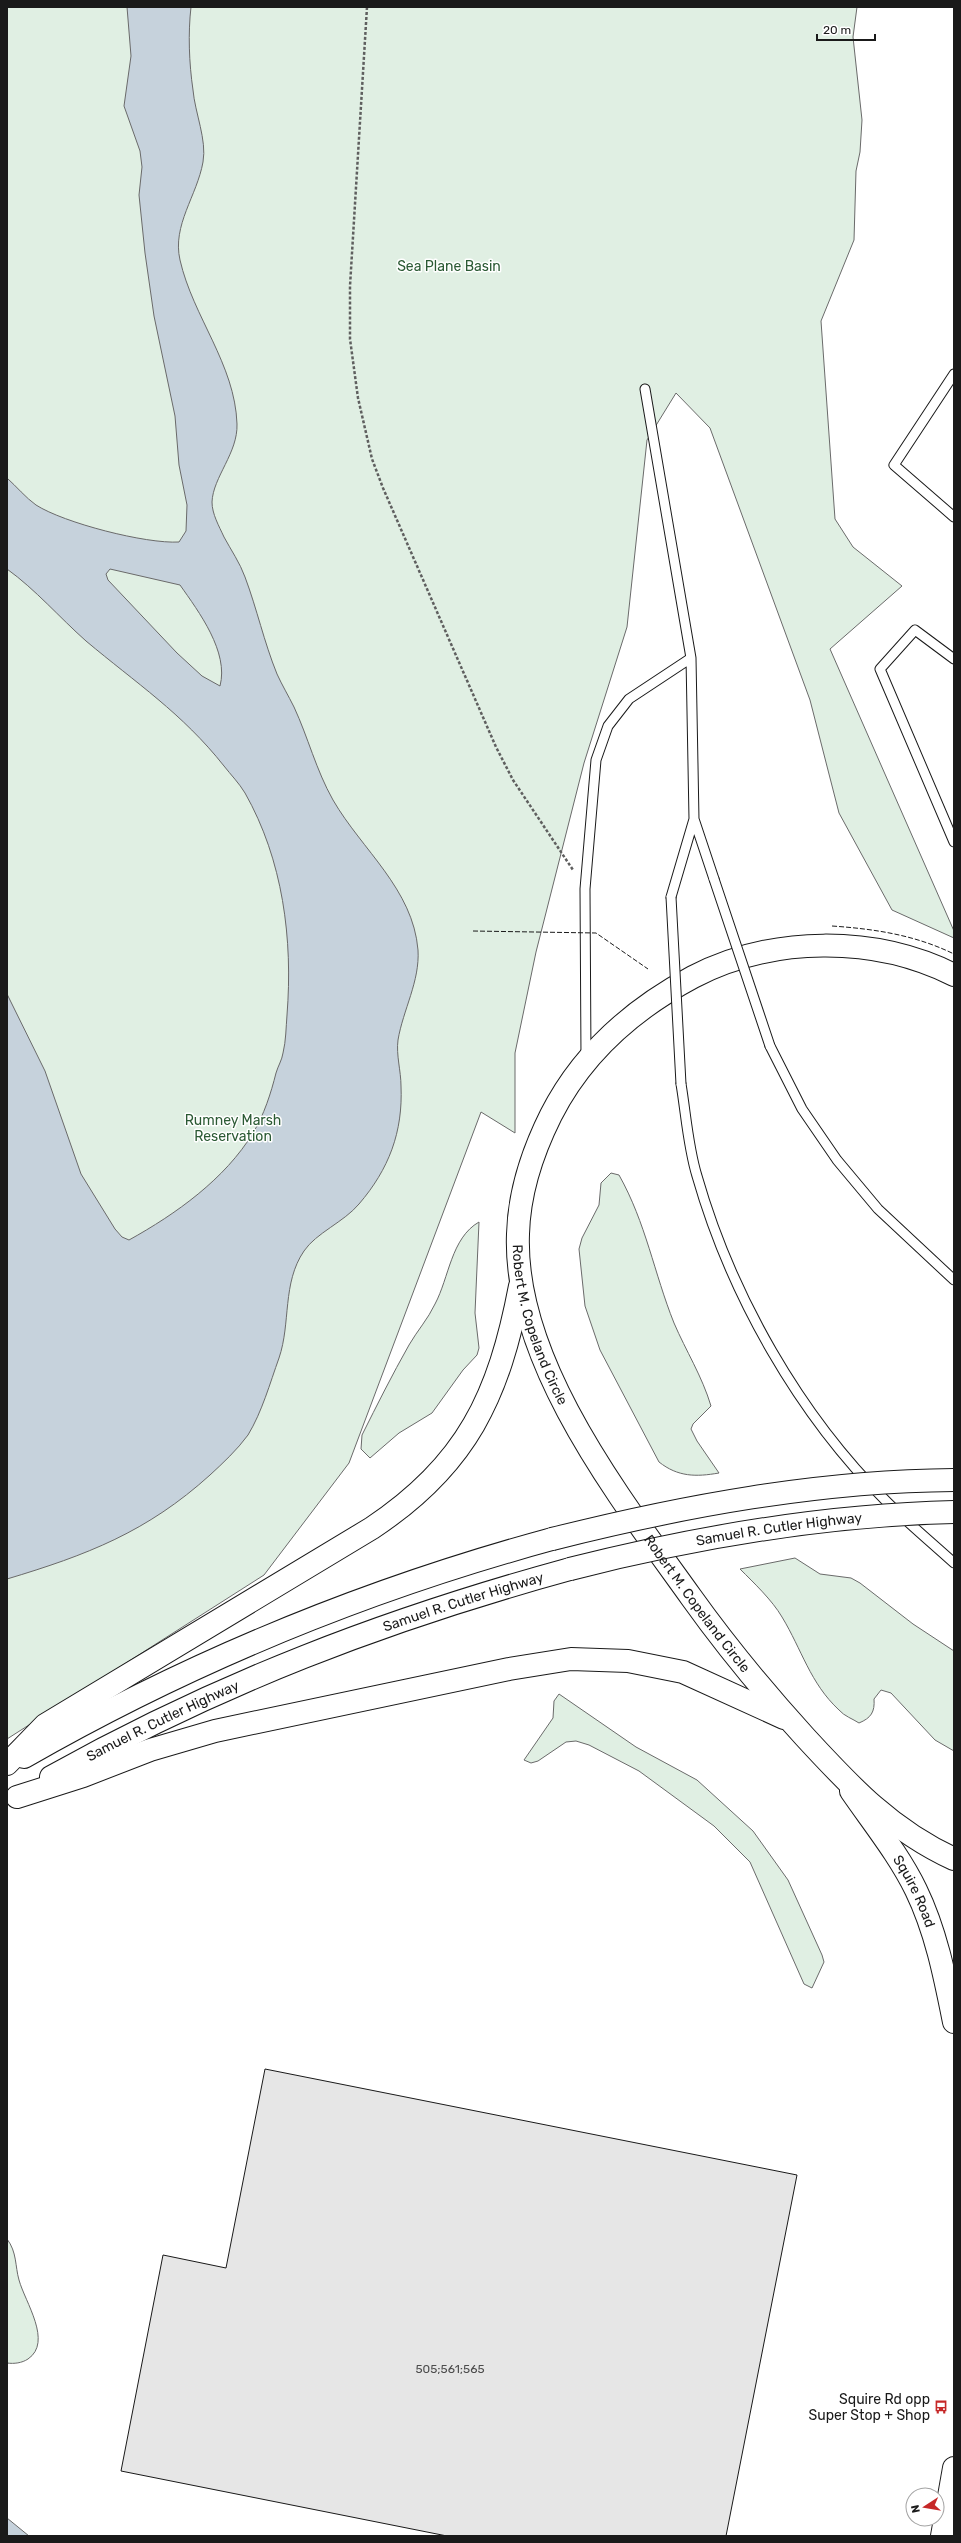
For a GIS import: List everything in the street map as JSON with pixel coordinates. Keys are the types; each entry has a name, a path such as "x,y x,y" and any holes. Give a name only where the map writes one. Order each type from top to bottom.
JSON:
{"main road":[{"name":"Robert M. Copeland Circle","path":"954,975 928,963 902,954 849,947 808,947 754,955 707,971 662,996 621,1025 586,1063 554,1108 533,1158 519,1223 518,1237 522,1277 533,1329 543,1358 558,1391 591,1451 699,1608 791,1722 867,1803 892,1822 954,1859"},
{"path":"7,1764 45,1725 372,1528 401,1508 424,1488 463,1443 490,1394 511,1334 522,1277"},
{"path":"7,1767 135,1698 270,1636 438,1573 552,1539 640,1518 764,1496 884,1482 954,1480"},
{"name":"Samuel R. Cutler Highway","path":"12,1800 97,1752 166,1716 301,1656 421,1612 570,1568 664,1547 755,1531 876,1516 954,1512"},
{"path":"12,1800 83,1776 150,1750 215,1731 509,1669 571,1659 628,1661 683,1672 791,1722"},
{"name":"Squire Road","path":"841,1777 904,1869 916,1890 936,1945 954,2022"},
{"path":"942,2536 954,2468"}],"lane":[{"path":"954,374 894,465 954,517"},
{"path":"644,389 691,658 694,819 770,1046 802,1109 837,1160 878,1209 954,1280"},
{"path":"954,659 915,630 880,669 954,842"},
{"path":"586,1063 585,889 596,760 608,726 630,699 691,658"},
{"path":"694,819 671,897 681,1084 696,1175 720,1246 750,1316 794,1385 843,1454 887,1502 954,1563"}],"path":[{"path":"367,7 357,144 350,311 353,368 364,428 383,488 496,747 538,820 585,889"}],"green space":[{"path":"7,7 857,7 853,37 862,120 860,152 856,171 854,240 821,321 835,519 853,547 902,586 830,649 954,931 954,938 892,910 839,813 810,700 710,428 676,393 647,440 627,627 584,763 536,952 515,1053 515,1133 481,1112 349,1463 264,1575 7,1739"},
{"path":"611,1173 619,1175 636,1211 674,1323 699,1374 711,1406 693,1424 691,1429 697,1441 719,1473 688,1475 673,1471 659,1462 600,1350 585,1306 579,1249 582,1238 599,1205 601,1183"},
{"path":"479,1222 475,1313 479,1348 477,1355 463,1370 432,1413 399,1433 370,1458 361,1449 362,1435 403,1356 435,1304 456,1248 462,1238"},
{"path":"795,1558 820,1574 851,1578 860,1583 913,1624 954,1651 954,1751 935,1740 891,1693 881,1690 874,1699 874,1708 869,1717 859,1723 843,1714 829,1700 813,1677 789,1629 778,1611 740,1569"},
{"path":"559,1694 636,1747 697,1780 753,1831 788,1880 822,1955 824,1962 812,1988 804,1984 750,1862 714,1826 639,1771 589,1745 576,1741 566,1742 538,1761 531,1763 524,1760 553,1718 554,1701"},
{"path":"7,2239 13,2249 19,2280 38,2332 38,2343 35,2352 28,2359 15,2363 7,2363"}],"shaded area":[{"path":"127,7 191,7 189,48 194,99 202,136 204,154 200,175 182,223 178,247 186,281 222,361 229,381 235,402 237,424 234,445 216,483 213,493 213,511 224,537 243,572 277,674 299,718 327,789 345,818 397,889 407,908 414,928 418,950 418,962 414,984 398,1040 401,1103 400,1119 392,1149 370,1191 353,1210 309,1245 297,1263 292,1276 283,1345 262,1407 248,1435 225,1461 210,1475 163,1512 139,1527 90,1551 7,1579 7,994 45,1071 81,1174 115,1229 122,1237 129,1240 182,1207 214,1180 242,1150 261,1119 267,1104 282,1056 286,1034 288,958 282,901 277,873 268,845 258,819 245,793 238,782 208,747 175,714 86,641 38,595 7,569 7,478 36,505 66,519 85,525 127,536 165,542 179,542 186,531 187,505 179,465 175,416 154,316 145,253 139,195 142,167 140,151 124,106 131,56","holes":["110,569 180,585 196,607 216,646 222,673 220,686 202,676 177,653 108,580 106,574"]},
{"path":"7,2518 29,2536 7,2536"}],"building":[{"path":"265,2069 797,2175 726,2536 447,2536 121,2471 163,2255 226,2268"}],"fence":[{"path":"832,926 894,934 925,942 954,954"},
{"path":"473,931 596,933 648,969"}],"place":[{"name":"Squire Rd opp Super Stop + Shop","path":"941,2407"}],"park label":[{"name":"Sea Plane Basin","path":"449,266"},
{"name":"Rumney Marsh Reservation","path":"233,1128"}]}
